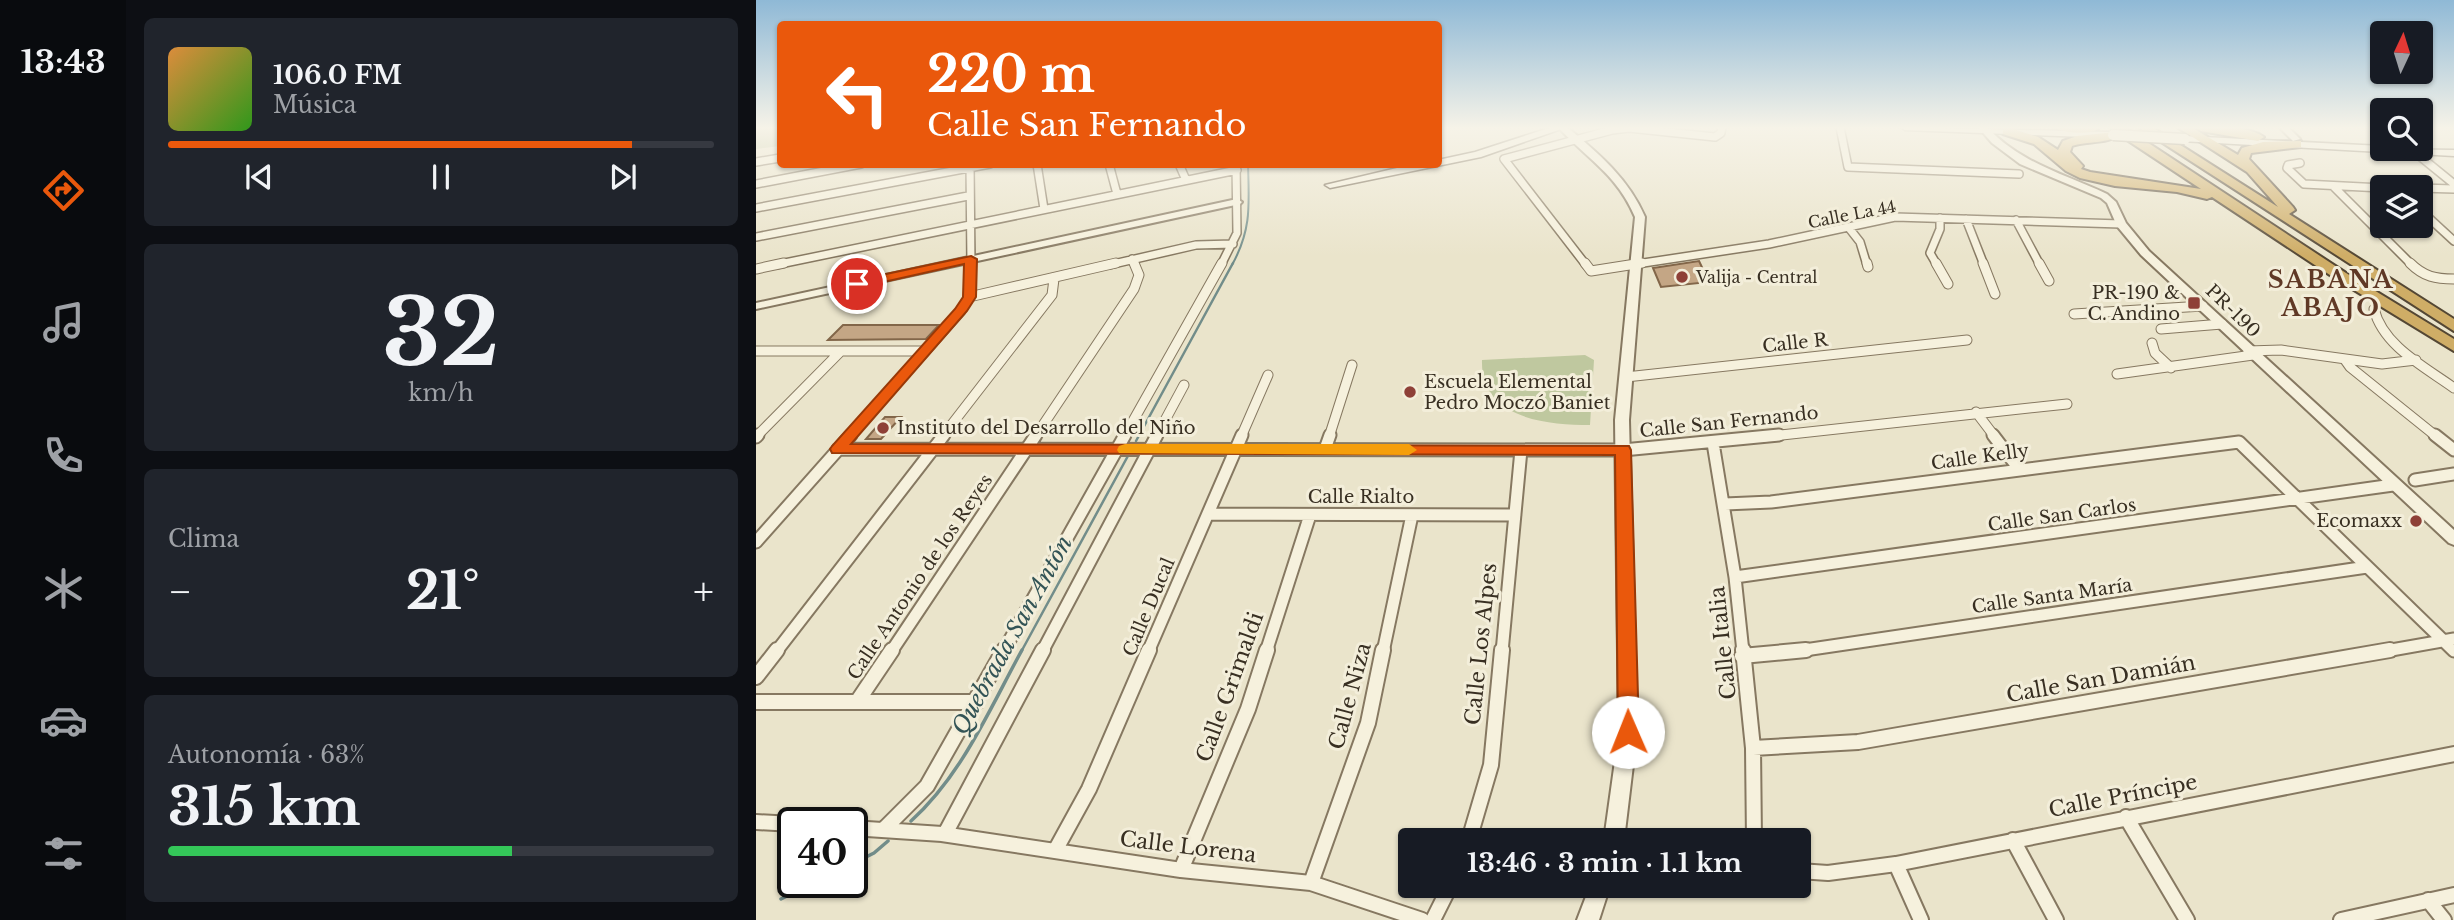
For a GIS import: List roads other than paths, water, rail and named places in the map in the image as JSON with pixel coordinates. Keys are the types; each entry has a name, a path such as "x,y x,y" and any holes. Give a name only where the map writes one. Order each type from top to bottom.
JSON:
{"highway":[{"path":"2073,170 2109,181 2190,190 2217,198 2252,217"},
{"path":"2086,170 2103,176 2126,179 2144,177 2159,170"},
{"path":"2181,170 2454,346"},
{"path":"2195,170 2454,340"},
{"path":"2211,170 2454,326"},
{"path":"2249,170 2285,208 2338,251"}],"main road":[{"path":"1386,170 1328,183 1400,170"}],"street":[{"path":"756,184 830,170"},
{"path":"756,208 954,170"},
{"path":"756,542 961,311 969,297 969,170"},
{"path":"1038,170 1044,209"},
{"path":"1111,170 1117,194"},
{"path":"1182,170 1186,180"},
{"path":"756,269 1225,170"},
{"path":"883,830 927,786 977,702 1233,244 1237,233 1236,170"},
{"name":"Calle La 44","path":"1512,170 1591,271 1710,254 1895,217 2122,224"},
{"path":"1611,170 1633,197 1640,217 1626,377 1623,450 1628,732 1619,828"},
{"path":"1920,170 2019,174"},
{"name":"PR-190","path":"2042,170 2104,195 2145,253 2454,539"},
{"path":"2289,170 2300,181 2313,186 2370,187"},
{"path":"2437,170 2454,187"},
{"path":"2333,186 2418,271 2434,279 2454,279"},
{"path":"2433,188 2454,187"},
{"path":"756,237 968,196"},
{"path":"756,306 1237,202"},
{"path":"1940,218 1940,229 1930,253 1948,284"},
{"path":"1966,219 1995,294"},
{"path":"2433,219 2439,219"},
{"path":"2016,220 2049,281"},
{"path":"2433,223 2449,233 2454,241"},
{"path":"1849,228 1860,242 1868,267"},
{"path":"969,297 1196,244 1233,244"},
{"name":"Calle Antonio de los Reyes","path":"857,702 1134,289 1139,275 1132,259"},
{"path":"756,677 1052,295 1054,279"},
{"path":"2074,314 2203,306"},
{"path":"2374,309 2375,320 2384,334 2454,387"},
{"path":"2161,329 2222,324"},
{"name":"Calle R","path":"1626,377 1967,340"},
{"path":"2152,343 2171,368"},
{"path":"756,437 841,351"},
{"path":"757,352 925,351"},
{"path":"2117,374 2171,368 2251,353 2281,351 2382,364 2416,360"},
{"path":"2345,359 2350,367 2454,450"},
{"path":"1325,449 1352,365"},
{"name":"Calle Ducal","path":"1056,849 1089,789 1268,375"},
{"path":"946,834 1147,450 1184,385"},
{"name":"Calle San Fernando","path":"838,449 1623,450 1713,443 2067,404"},
{"path":"1976,412 2019,469"},
{"name":"Calle Kelly","path":"1725,505 1771,502 2239,442 2300,498"},
{"name":"Calle Italia","path":"1713,443 1735,577 1754,748 1754,828"},
{"name":"Calle Los Alpes","path":"1472,828 1490,765 1521,450"},
{"path":"2414,480 2454,474"},
{"name":"Calle San Carlos","path":"1735,577 2393,485"},
{"path":"2300,498 2367,566 2451,644"},
{"name":"Calle Rialto","path":"1208,514 1515,515"},
{"name":"Calle Grimaldi","path":"1181,870 1248,709 1310,515"},
{"name":"Calle Niza","path":"1311,883 1368,723 1412,515"},
{"name":"Calle Santa María","path":"1742,656 1799,651 2367,566"},
{"name":"Calle San Damián","path":"1754,748 1858,742 2451,644"},
{"path":"756,702 977,702"},
{"name":"Calle Príncipe","path":"1811,872 1828,873 1896,864 2454,754"},
{"path":"2126,817 2187,920"},
{"path":"756,822 777,823"},
{"name":"Calle Lorena","path":"868,829 946,834 1181,870 1311,883 1422,920"},
{"path":"2013,840 2056,920"},
{"path":"1896,864 1921,920"},
{"path":"2341,920 2454,895"},
{"path":"1433,920 1444,898"},
{"path":"1588,920 1596,898"},
{"path":"2428,900 2444,920"}],"waterway":[{"name":"Quebrada San Antón","path":"1232,264 1246,228 1249,204 1248,170"},
{"name":"Quebrada San Antón","path":"1136,441 1232,264"},
{"name":"Quebrada San Antón","path":"1021,652 1129,454"},
{"name":"Quebrada San Antón","path":"911,821 929,803 960,762 1022,650"},
{"name":"Quebrada San Antón","path":"868,856 888,841"}],"place":[{"name":"Valija - Central","path":"1682,277"},
{"name":"PR-190 & C. Andino","path":"2194,303"},
{"name":"Escuela Elemental Pedro Moczó Baniet","path":"1410,392"},
{"name":"Instituto del Desarrollo del Niño","path":"883,428"},
{"name":"Ecomaxx","path":"2416,521"}],"district":[{"name":"SABANA ABAJO","path":"2331,293"}]}
